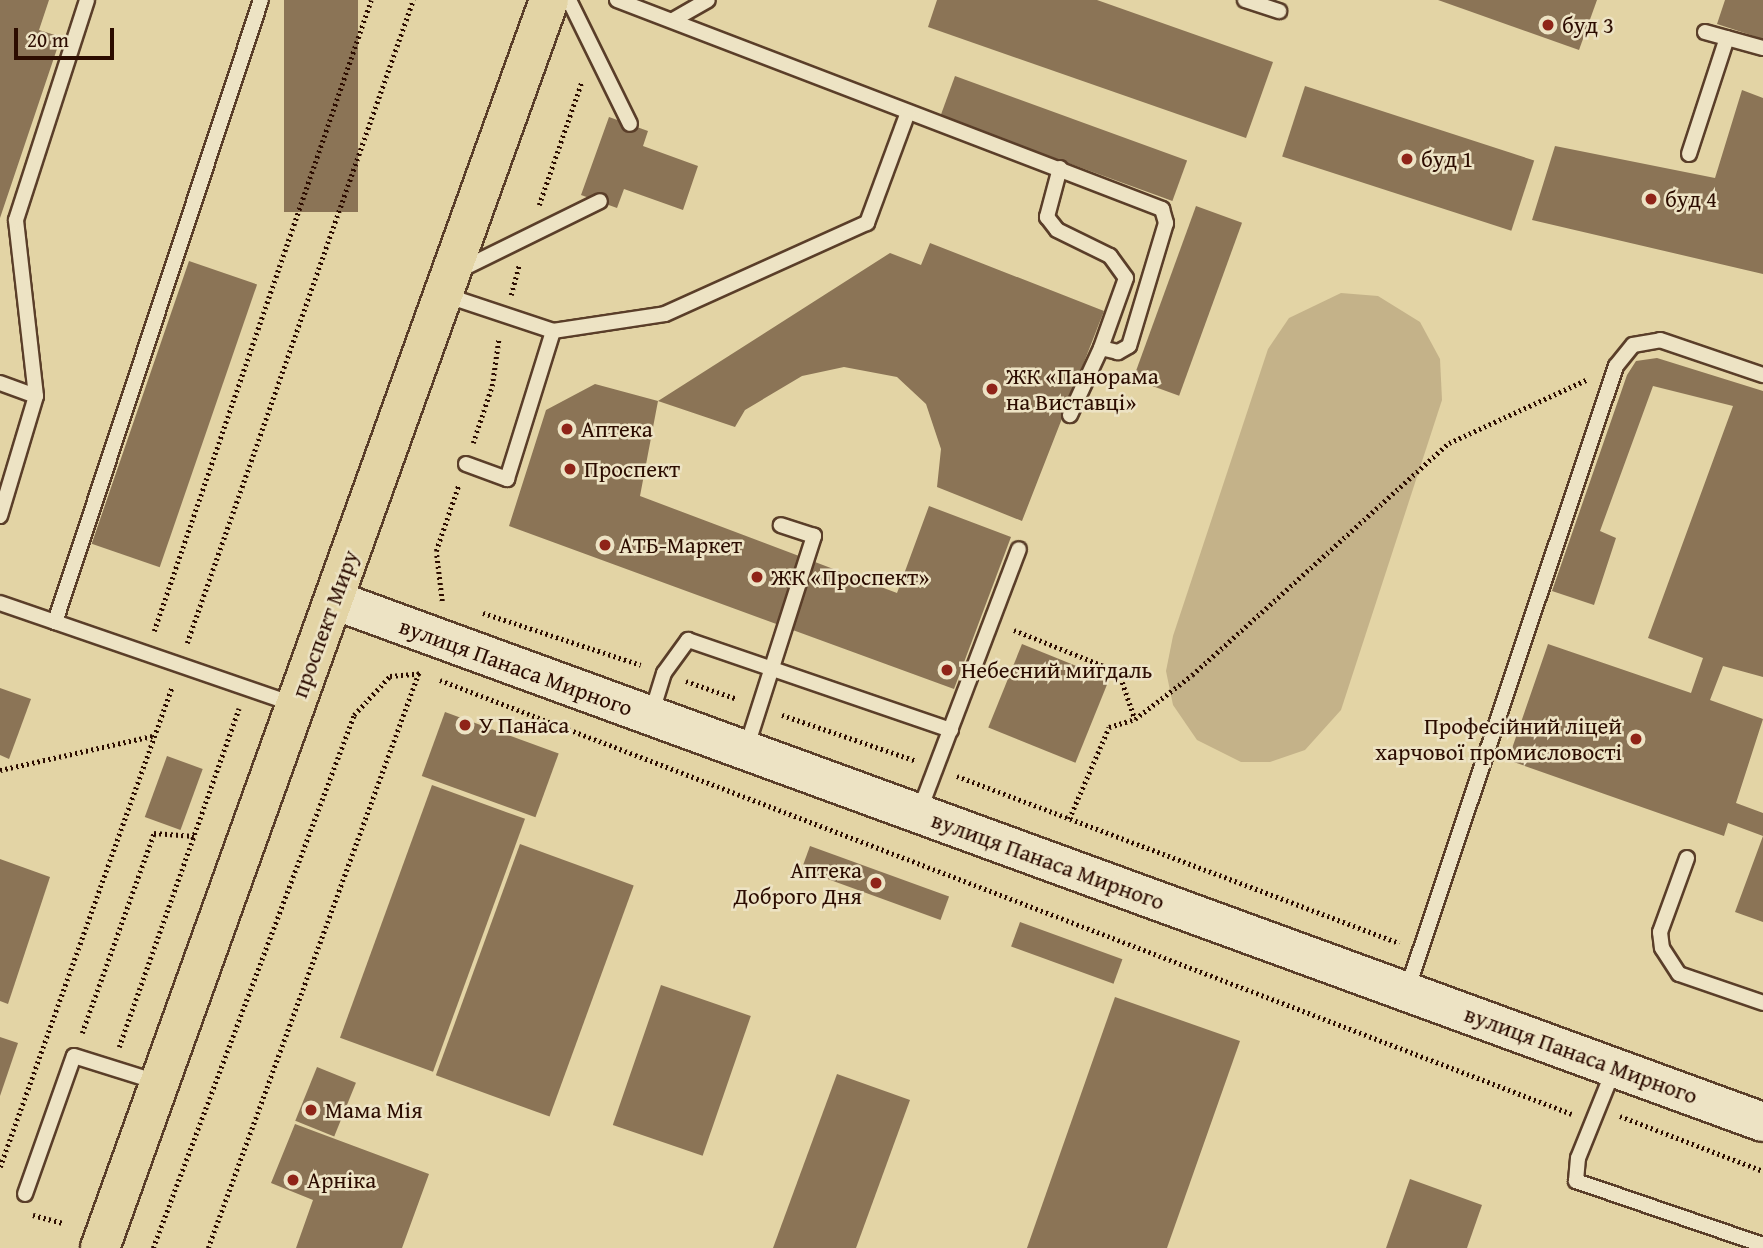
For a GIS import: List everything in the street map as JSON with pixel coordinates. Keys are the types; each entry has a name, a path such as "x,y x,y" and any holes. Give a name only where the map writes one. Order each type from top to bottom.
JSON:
{"main road":[{"name":"проспект Миру","path":"100,1248 549,0"},
{"name":"вулиця Панаса Мирного","path":"334,600 1763,1122"}],"lane":[{"path":"0,516 36,397 16,220 87,0"},
{"path":"55,622 261,0"},
{"path":"569,0 630,124"},
{"path":"617,0 1153,202 1166,223 1129,346 1118,352 1101,348"},
{"path":"673,20 708,0"},
{"path":"1245,0 1279,11"},
{"path":"1705,32 1763,48"},
{"path":"1689,154 1727,38"},
{"path":"447,285 505,316 553,331 666,314 867,223 908,111"},
{"path":"1060,167 1047,217 1057,230 1110,256 1126,278 1101,348 1070,415"},
{"path":"447,285 600,201"},
{"path":"466,464 507,480 553,331"},
{"path":"1406,991 1528,642 1616,366 1633,345 1660,340 1763,374"},
{"path":"0,383 36,397"},
{"path":"745,750 814,536 781,525"},
{"path":"919,814 1019,549"},
{"path":"0,604 296,705"},
{"path":"651,716 664,673 688,640 951,730"},
{"path":"1687,858 1660,932 1662,948 1679,974 1763,1003"},
{"path":"25,1194 74,1056 160,1083"},
{"path":"1615,1068 1592,1122 1576,1181 1763,1244"}],"path":[{"path":"146,654 371,0"},
{"path":"0,1167 413,0"},
{"path":"454,605 442,601 436,551 492,386 505,316 527,240 594,48"},
{"path":"1069,819 1110,727 1135,719 1449,443 1616,366"},
{"path":"479,612 935,767 1419,950"},
{"path":"992,622 1119,672 1135,719"},
{"path":"208,1248 419,672"},
{"path":"154,1248 354,715 390,676 419,672 1592,1122 1622,1116 1763,1171"},
{"path":"111,1068 246,688"},
{"path":"0,770 153,735"},
{"path":"74,1056 154,833 194,836"}],"shaded area":[{"path":"1341,293 1378,296 1420,322 1440,359 1442,400 1341,710 1305,750 1270,762 1241,762 1197,740 1173,705 1166,671 1173,636 1268,349 1289,318"}],"building":[{"path":"0,0 49,0 39,30 61,37 0,218"},
{"path":"284,0 358,0 358,212 284,212"},
{"path":"937,0 1097,0 1273,62 1246,138 928,27"},
{"name":"буд 3","path":"1438,0 1597,0 1579,50"},
{"path":"1725,0 1763,0 1763,39 1717,24"},
{"path":"955,76 1187,160 1172,201 940,116"},
{"name":"буд 1","path":"1305,86 1534,160 1511,231 1282,156"},
{"name":"буд 4","path":"1742,90 1763,98 1763,274 1532,220 1555,146 1715,178"},
{"path":"609,117 648,131 643,146 698,166 683,210 624,189 617,208 581,195"},
{"path":"1196,206 1242,223 1179,396 1133,379"},
{"name":"ЖК «Панорама на Виставці»","path":"930,243 1104,311 1022,521 937,487 941,449 926,404 897,377 844,367 802,376 745,410 735,427 658,401 890,253 921,265"},
{"path":"189,261 257,284 160,567 92,544"},
{"path":"1657,358 1763,391 1763,677 1723,666 1710,700 1763,719 1736,803 1763,813 1763,836 1728,823 1724,836 1508,760 1548,644 1691,693 1703,658 1648,638 1733,406 1653,386 1600,531 1616,538 1594,605 1552,591 1627,375 1636,361"},
{"name":"ЖК «Проспект»","path":"595,384 658,401 640,496 897,593 929,506 1011,537 954,689 509,526 546,410"},
{"path":"1022,644 1109,679 1075,763 988,727"},
{"path":"0,688 31,699 9,759 0,755"},
{"path":"445,712 559,753 535,817 422,776"},
{"path":"167,756 203,769 180,830 145,817"},
{"path":"432,785 525,819 433,1072 340,1038"},
{"path":"1763,836 1763,922 1735,912"},
{"path":"520,844 634,885 550,1117 436,1075"},
{"path":"810,846 949,897 941,920 801,869"},
{"path":"0,859 50,877 8,1004 0,1001"},
{"path":"1020,922 1122,959 1114,984 1011,946"},
{"path":"661,985 751,1016 703,1156 613,1125"},
{"path":"1115,997 1240,1041 1167,1248 1027,1248"},
{"path":"0,1037 18,1043 0,1096"},
{"path":"317,1067 356,1083 334,1137 295,1121"},
{"path":"837,1074 910,1100 856,1248 773,1248"},
{"path":"295,1124 429,1174 402,1248 296,1248 313,1200 271,1183"},
{"path":"1410,1179 1482,1205 1467,1248 1386,1248"}],"place":[{"name":"буд 3","path":"1548,25"},
{"name":"буд 1","path":"1407,159"},
{"name":"буд 4","path":"1651,199"},
{"name":"ЖК «Панорама на Виставці»","path":"992,389"},
{"name":"Аптека","path":"567,429"},
{"name":"Проспект","path":"570,469"},
{"name":"АТБ-Маркет","path":"605,545"},
{"name":"ЖК «Проспект»","path":"757,577"},
{"name":"Небесний мигдаль","path":"947,670"},
{"name":"У Панаса","path":"465,725"},
{"name":"Професійний ліцей харчової промисловості","path":"1636,739"},
{"name":"Аптека Доброго Дня","path":"876,883"},
{"name":"Мама Мія","path":"311,1110"},
{"name":"Арніка","path":"293,1180"}]}
